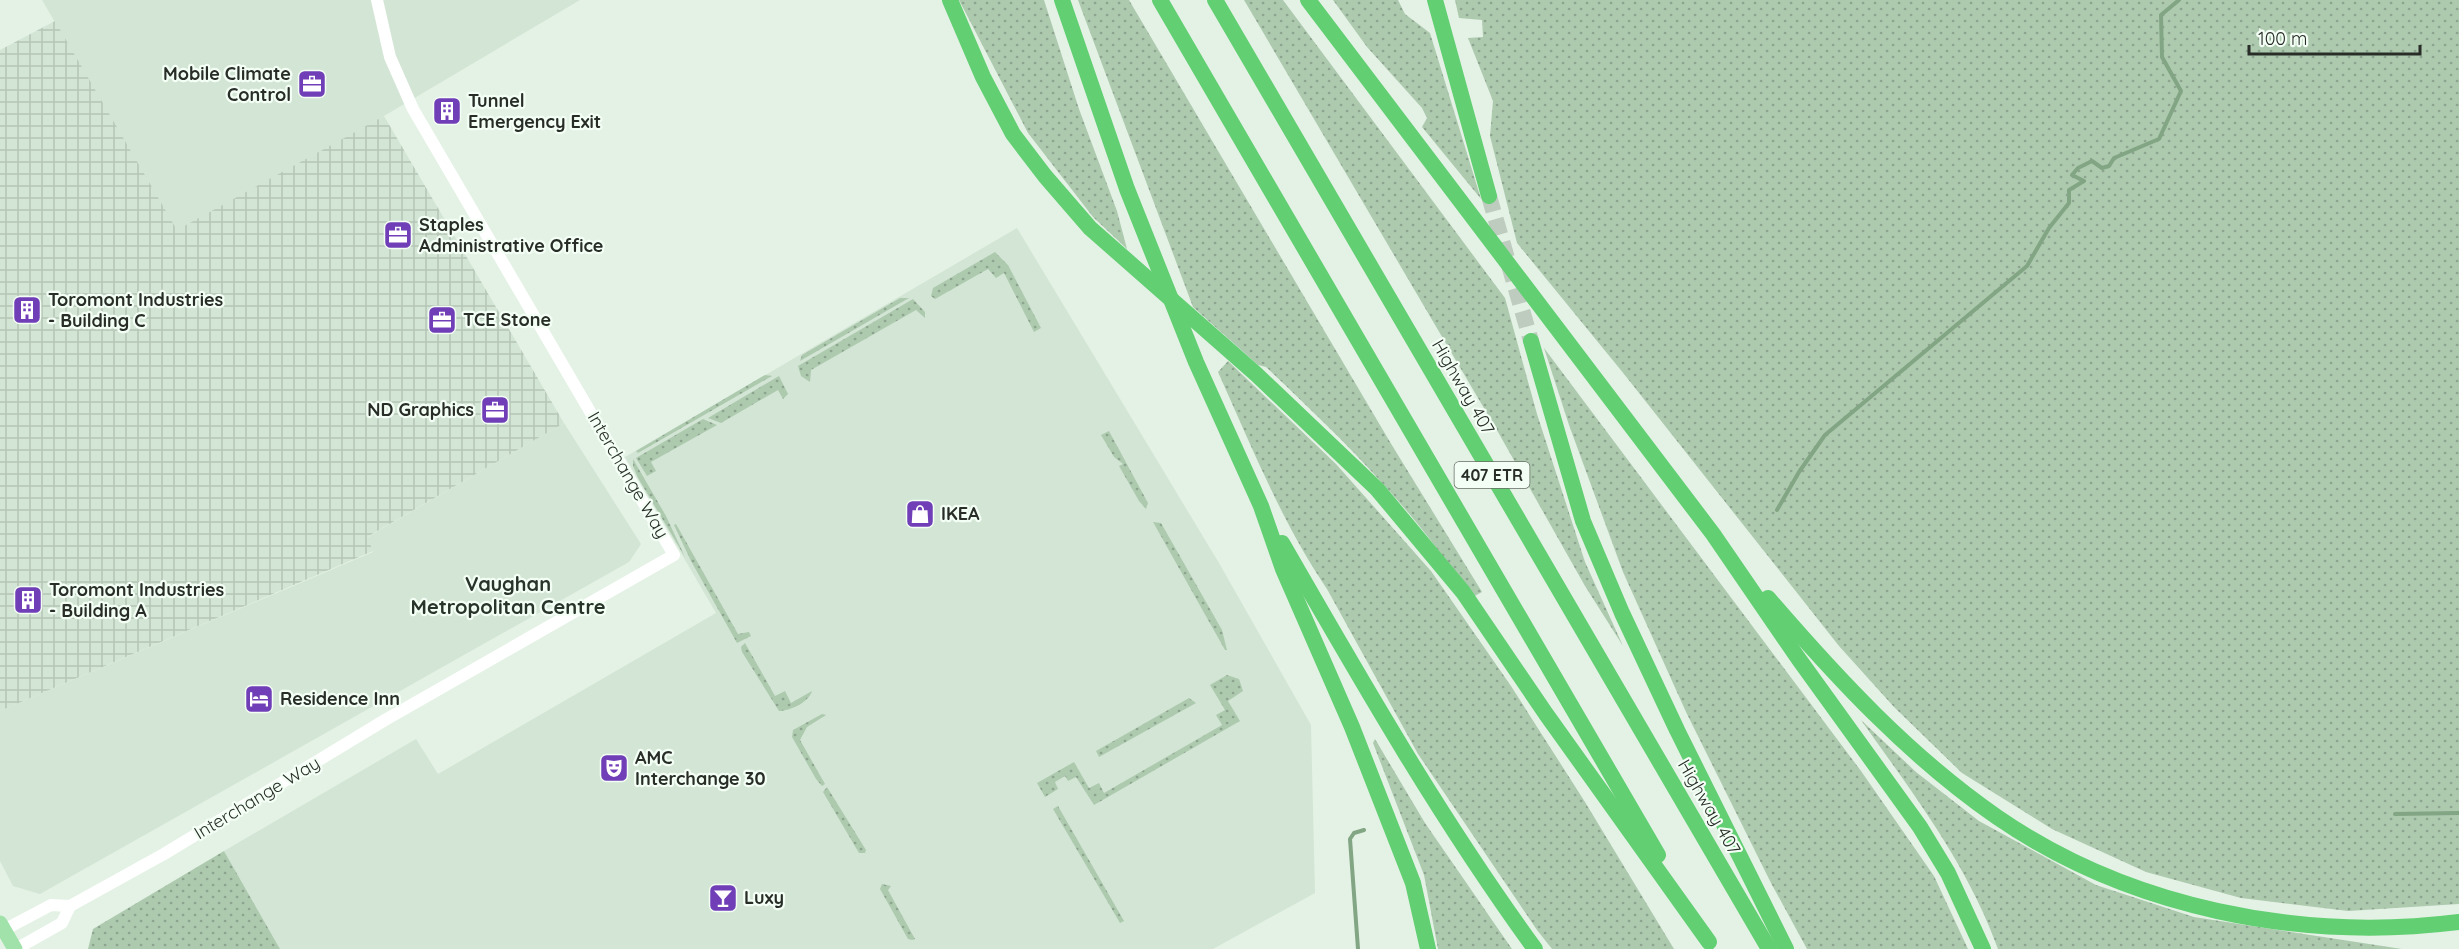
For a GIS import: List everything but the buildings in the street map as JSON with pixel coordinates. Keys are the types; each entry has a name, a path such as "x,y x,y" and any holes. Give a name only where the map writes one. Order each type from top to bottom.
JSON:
{"highway":[{"path":"950,0 983,77 1013,134 1090,228 1256,374 1377,489 1462,592 1711,945"},
{"path":"1062,0 1127,189 1196,362 1261,506 1283,569 1352,727 1413,883 1428,949"},
{"name":"407 ETR","path":"1160,0 1711,945"},
{"name":"Highway 407","path":"1215,0 1770,949"},
{"path":"1308,0 1713,534 1798,658 1920,827 1948,873 1983,949"},
{"path":"1435,0 1489,196"},
{"path":"1531,341 1583,521 1617,603 1677,730 1786,949"},
{"path":"1261,506 1362,684 1420,780 1483,876 1535,949"},
{"path":"1713,534 1814,650 1898,737 1951,782 1998,817 2052,849 2120,881 2200,908 2270,920 2378,928 2459,922"}],"main road":[{"path":"1,928 16,949"}],"street":[{"name":"Interchange Way","path":"1,928 51,905 70,906 164,854 391,717 674,555 413,110 390,57 377,0"},
{"name":"Interchange Way","path":"16,949 62,923 70,906"}],"shaded area":[{"path":"42,0 580,0 384,116 177,231"},
{"path":"959,0 1044,0 1079,109 1117,211 1127,249 1093,217 1028,133"},
{"path":"1078,0 1129,0 1390,442 1482,592 1471,598 1426,535 1376,476 1266,367 1258,365 1193,307"},
{"path":"1244,0 1283,0 1505,298 1537,414 1585,562 1623,646 1585,586 1498,432"},
{"path":"1333,0 1398,0 1405,14 1430,33 1481,199 1422,127 1427,118 1422,108 1367,47"},
{"path":"1455,0 2459,0 2459,904 2348,911 2241,898 2146,872 2052,829 1962,773 1894,707 1839,646 1624,374 1517,243 1490,136 1493,101 1468,38 1483,37 1482,20 1459,18"},
{"path":"55,21 177,230 384,116 564,423 367,537 373,551 0,711 0,50"},
{"path":"1017,228 1219,563 1311,725 1315,893 1213,949 280,949 224,851 416,739 438,774 716,613 625,457"},
{"path":"995,252 1008,265 1041,328 1034,332 1004,273 996,278 988,269 935,299 931,296 933,288"},
{"path":"900,298 909,298 800,361 802,355"},
{"path":"913,299 925,312 925,318 916,310 811,370 810,382 801,376 798,366"},
{"path":"1544,348 1861,771 1934,876 1968,949 1807,949 1771,883 1686,712 1623,572 1569,425"},
{"path":"1228,361 1336,464 1431,571 1511,686 1674,949 1552,949 1537,930 1418,754 1281,511 1218,372"},
{"path":"765,375 772,376 638,453 636,451"},
{"path":"779,376 788,394 783,399 778,390 721,423 708,418"},
{"path":"703,419 717,425 651,462 656,471 647,476 636,458"},
{"path":"564,423 641,544 629,562 40,894 13,886 0,861 0,711 373,552 366,538"},
{"path":"1109,431 1148,503 1146,509 1119,466 1123,464 1114,457 1101,435"},
{"path":"633,459 666,516 685,557 638,478"},
{"path":"1153,522 1161,523 1222,630 1227,650 1225,650"},
{"path":"676,524 738,634 749,632 751,636 737,643 691,561 674,525"},
{"path":"745,643 775,696 785,691 791,703 812,691 807,699 793,708 779,711 742,652 741,647"},
{"path":"1227,675 1239,679 1243,691 1228,701 1240,721 1094,805 1076,777 1068,781 1065,776 1055,782 1058,789 1045,797 1037,783 1074,762 1089,788 1099,783 1104,793 1222,725 1216,715 1225,710 1210,685"},
{"path":"1189,698 1196,703 1099,757 1096,751"},
{"path":"822,714 826,715 807,727 800,740 825,784 822,786 792,737 793,730"},
{"path":"1861,720 1916,772 1979,821 2096,885 2194,917 2402,949 1998,949 1986,918 1955,859 1919,802"},
{"path":"1375,739 1425,823 1512,949 1438,949 1424,875 1373,743"},
{"path":"827,787 866,850 865,853 859,853 823,792"},
{"path":"1058,806 1124,921 1120,923 1053,809"},
{"path":"224,851 280,949 88,949 93,929"},
{"path":"882,884 891,886 888,890 915,939 908,939 880,889"}],"waterway":[{"path":"1777,510 1799,472 1825,435 2027,266 2049,228 2069,203 2069,190 2084,181 2072,175 2078,168 2092,161 2102,168 2109,166 2114,158 2159,139 2181,91 2162,57 2161,15 2179,0"},
{"path":"2395,814 2459,813"},
{"path":"1358,949 1350,839 1354,833 1364,830"}],"tunnel":[{"path":"1489,196 1531,341"}],"place":[{"name":"Mobile Climate Control","path":"312,84"},
{"name":"Tunnel Emergency Exit","path":"447,111"},
{"name":"Staples Administrative Office","path":"398,235"},
{"name":"Toromont Industries - Building C","path":"27,310"},
{"name":"TCE Stone","path":"442,320"},
{"name":"ND Graphics","path":"495,410"},
{"name":"IKEA","path":"920,514"},
{"name":"Toromont Industries - Building A","path":"28,600"},
{"name":"Residence Inn","path":"259,699"},
{"name":"AMC Interchange 30","path":"614,768"},
{"name":"Luxy","path":"723,898"}],"district":[{"name":"Vaughan Metropolitan Centre","path":"508,596"}]}
